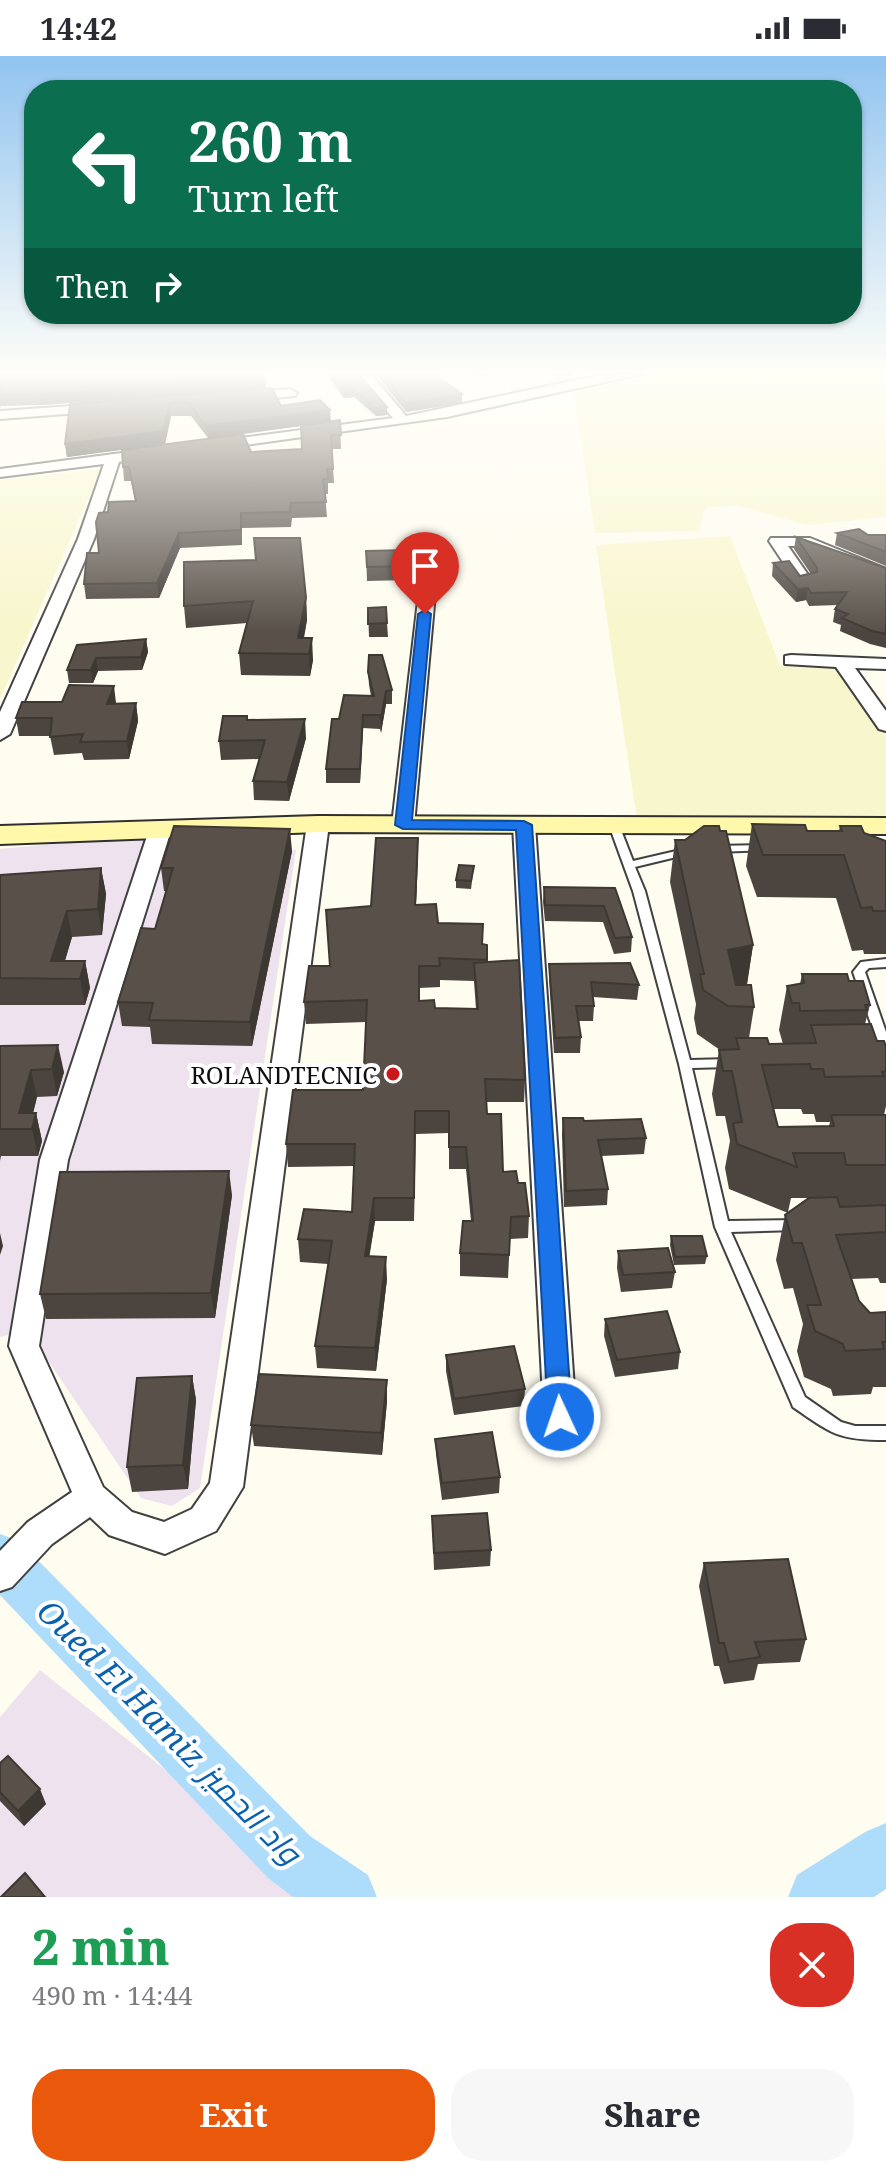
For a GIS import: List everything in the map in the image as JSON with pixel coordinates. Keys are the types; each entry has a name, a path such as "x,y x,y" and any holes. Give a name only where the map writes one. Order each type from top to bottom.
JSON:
{"main road":[{"path":"0,835 161,827 318,824 886,826"}],"street":[{"path":"0,473 99,460"},
{"path":"0,734 86,539 112,460"},
{"path":"805,582 768,539 804,541 886,575"},
{"path":"403,825 428,583"},
{"path":"791,660 886,664"},
{"path":"841,662 886,725"},
{"path":"161,827 54,1160 24,1346 91,1497 121,1524 165,1538 204,1520 226,1487 318,824"},
{"path":"524,825 560,1417"},
{"path":"0,1575 40,1533 91,1497"}],"lane":[{"path":"614,825 629,865 685,1064 722,1227 799,1402 836,1428 855,1433 886,1433"},
{"path":"629,865 682,852 778,848"},
{"path":"886,963 865,965 859,972 886,1050"},
{"path":"871,1061 886,1061"},
{"path":"685,1064 747,1063"},
{"path":"722,1227 812,1225"}],"shaded area":[{"path":"584,460 886,460 886,517 808,525 736,505 705,508 699,531 595,533"},
{"path":"101,469 0,699 0,480"},
{"path":"730,536 780,666 839,668 886,735 886,816 637,820 596,545"},
{"path":"179,832 176,857 296,850 200,1488 172,1506 141,1498 28,1331 0,1337 0,849"},
{"path":"40,1670 325,1897 0,1897 0,1717"}],"building":[{"path":"123,460 332,460 333,469 327,469 328,479 323,479 326,502 291,503 290,512 241,513 241,530 179,533 157,583 84,584 87,553 99,553 96,522 99,513 108,512 109,502 136,501 129,467 123,467"},
{"path":"859,529 868,535 886,535 886,552 837,533"},
{"path":"796,537 886,568 886,634 842,618 848,614 835,609 847,592 811,593 808,588 798,589 773,563 789,561 800,576 817,572"},
{"path":"254,538 300,538 306,598 298,638 312,638 309,654 239,653 253,601 184,606 184,562 256,560"},
{"path":"407,550 409,566 367,567 366,551"},
{"path":"386,607 387,623 368,624 368,608"},
{"path":"146,639 141,657 96,658 91,670 67,670 77,645"},
{"path":"369,655 382,655 392,690 386,691 381,719 380,715 363,715 360,769 326,769 332,719 339,719 344,695 374,696 368,672"},
{"path":"69,685 114,686 107,704 136,703 127,741 80,742 83,734 50,737 52,718 16,718 22,702 62,702"},
{"path":"223,716 247,716 247,720 305,719 287,782 253,781 265,740 219,741"},
{"path":"752,824 805,825 807,831 842,831 840,826 861,826 864,833 886,841 886,911 861,908 844,855 763,855"},
{"path":"174,826 290,829 250,1022 149,1020 153,1003 118,1002 141,928 155,929 173,868 161,868"},
{"path":"704,826 719,826 720,831 726,831 753,945 728,950 736,985 751,985 754,1007 728,1006 703,990 700,974 704,974 675,840 685,840"},
{"path":"376,838 418,838 415,905 436,904 438,923 483,924 482,944 487,945 487,960 439,958 440,966 419,966 419,1001 434,1000 435,1008 478,1009 474,963 519,960 525,1080 485,1079 487,1114 501,1114 503,1172 516,1171 518,1183 525,1183 529,1216 511,1217 509,1255 460,1253 463,1221 473,1221 466,1147 449,1147 449,1111 415,1111 414,1198 374,1198 365,1256 386,1257 375,1348 315,1346 332,1241 298,1239 304,1209 352,1212 355,1144 286,1144 293,1090 363,1090 367,1000 304,1002 309,966 330,966 326,910 371,906"},
{"path":"459,865 474,866 471,881 456,880"},
{"path":"101,868 98,909 67,911 51,961 85,961 80,979 0,978 0,875"},
{"path":"544,887 615,888 632,937 615,938 604,906 545,905"},
{"path":"630,963 639,985 591,982 594,1006 576,1006 581,1037 555,1038 549,964"},
{"path":"802,974 847,974 849,981 863,981 870,1005 865,1005 867,1010 800,1011 799,1003 792,1003 787,986 804,983"},
{"path":"871,1024 877,1041 884,1041 886,1047 884,1076 825,1077 823,1069 811,1069 810,1064 762,1065 778,1127 834,1126 831,1115 886,1115 886,1165 846,1165 844,1153 793,1153 797,1167 737,1144 733,1123 742,1122 732,1071 723,1071 719,1050 739,1049 736,1038 767,1038 769,1044 816,1043 811,1025"},
{"path":"58,1045 52,1069 31,1070 19,1113 36,1113 32,1129 0,1129 0,1046"},
{"path":"563,1118 583,1118 584,1121 641,1119 646,1138 598,1140 608,1189 566,1191"},
{"path":"229,1171 211,1293 40,1294 60,1172"},
{"path":"837,1197 840,1207 886,1205 886,1232 836,1235 859,1301 870,1313 886,1312 884,1349 845,1351 843,1344 815,1331 807,1305 821,1305 802,1243 793,1243 785,1215 809,1198"},
{"path":"671,1236 702,1236 707,1256 675,1257"},
{"path":"668,1248 675,1272 623,1275 618,1251"},
{"path":"667,1311 680,1352 617,1360 605,1319"},
{"path":"514,1346 525,1389 454,1399 446,1355"},
{"path":"259,1374 387,1380 381,1433 251,1425"},
{"path":"192,1376 183,1465 127,1467 137,1378"},
{"path":"492,1432 500,1477 442,1483 435,1439"},
{"path":"487,1513 491,1550 434,1553 432,1516"},
{"path":"788,1559 806,1639 755,1642 760,1657 729,1662 724,1643 719,1643 704,1563"},
{"path":"8,1756 40,1789 18,1811 0,1792 0,1763"},
{"path":"25,1873 45,1897 1,1897"}],"waterway":[{"name":"Oued El Hamiz واد الحميز","path":"0,1558 289,1857 346,1897"},
{"name":"Oued El Hamiz واد الحميز","path":"819,1897 886,1853"}],"place":[{"name":"ROLANDTECNIC","path":"393,1074"}],"route":[{"path":"425,614 403,825 524,825 560,1417"}]}
